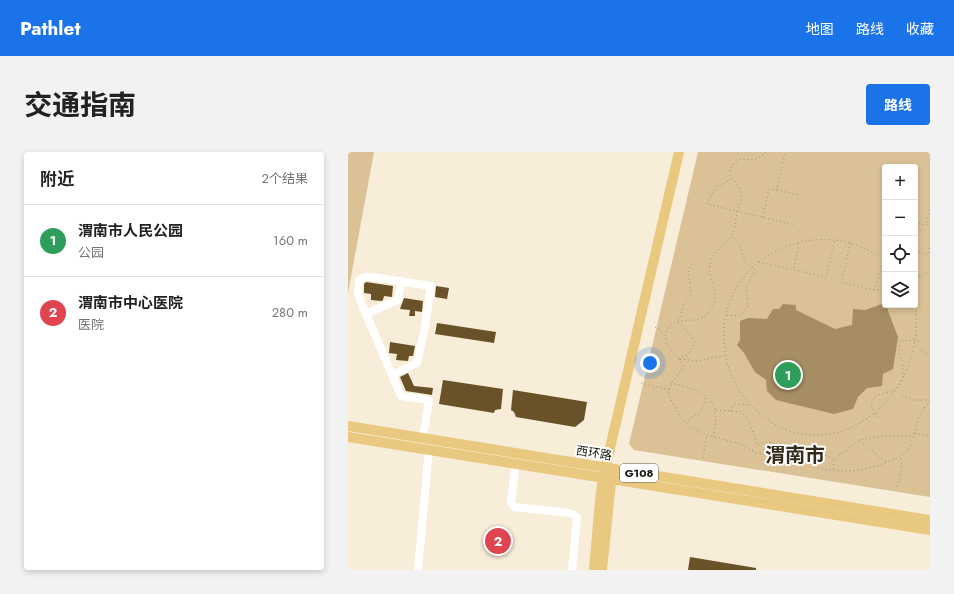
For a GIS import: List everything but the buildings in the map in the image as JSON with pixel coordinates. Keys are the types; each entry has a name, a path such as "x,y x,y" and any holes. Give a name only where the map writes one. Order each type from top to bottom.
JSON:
{"main road":[{"path":"602,570 608,473 679,152"},
{"path":"594,570 600,501 620,431 686,152"},
{"name":"西环路","path":"348,426 423,438 608,473 930,530"},
{"name":"西环路","path":"348,437 930,520"}],"street":[{"path":"392,375 417,363 425,327 431,286 365,277 359,280 358,295 365,314 401,396 429,400 423,438"},
{"path":"365,314 398,300 401,281"},
{"path":"418,570 429,449"},
{"path":"516,462 511,502 514,507 569,514 577,518 572,570"}],"path":[{"path":"766,152 760,158 750,160 740,159 733,164 730,172 732,179 738,185 742,194 732,236 716,251 710,264 709,274 716,293 714,304 703,317 699,319 678,321 670,325 665,334 667,345 684,366 671,383 669,395 679,415 685,422 700,433 742,445 752,451 762,454 770,451"},
{"path":"776,190 785,152"},
{"path":"732,179 722,185 716,186 707,204 794,225"},
{"path":"764,217 769,189 800,196"},
{"path":"926,225 930,206"},
{"path":"918,224 930,226"},
{"path":"726,315 736,317 748,308 746,288 755,270 745,262 739,244 732,236"},
{"path":"842,433 820,435 796,432 774,422 751,405 732,377 725,356 724,331 726,315 736,289 752,268 784,247 813,239 835,240 851,243 867,249 882,260"},
{"path":"759,262 826,277 835,240"},
{"path":"794,270 800,242"},
{"path":"851,243 842,282 874,290 882,290"},
{"path":"918,252 929,254 930,246"},
{"path":"678,321 682,316 683,306 691,293 689,269 692,264"},
{"path":"874,290 882,267"},
{"path":"918,276 925,274 930,270"},
{"path":"916,308 918,312"},
{"path":"678,321 695,343 687,355 679,359"},
{"path":"655,327 665,334"},
{"path":"919,355 921,338"},
{"path":"878,418 871,406 874,397 881,394 894,392 899,386 902,377 903,363 899,352 900,340 921,341"},
{"path":"920,350 930,355"},
{"path":"679,359 696,361 725,356"},
{"path":"642,383 670,390"},
{"path":"671,383 689,386 701,393 711,402 715,410 714,437"},
{"path":"899,398 905,390"},
{"path":"902,395 914,400 930,401"},
{"path":"685,422 699,413 704,406 705,397"},
{"path":"818,468 844,471 886,463 901,456 909,448 922,409 930,401"},
{"path":"731,411 732,407 736,404 751,405"},
{"path":"715,410 741,412 749,420 757,445"},
{"path":"914,432 930,436"},
{"path":"703,458 708,435"},
{"path":"832,470 834,459 860,440 882,436 914,436"},
{"path":"860,440 886,463"},
{"path":"752,451 757,445 766,442 772,443"},
{"path":"821,455 834,459"},
{"path":"897,487 902,468 901,456"}],"shaded area":[{"path":"348,152 374,152 348,293"},
{"path":"698,152 930,152 930,497 634,450 629,444"},
{"path":"783,304 796,305 796,310 835,329 852,325 853,309 865,310 882,304 882,308 887,308 898,337 893,369 883,374 882,386 867,388 858,397 853,409 834,414 776,400 767,391 766,380 755,372 744,353 737,345 740,340 740,321 748,318 767,319 773,309 779,309"}],"place":[{"name":"渭南市人民公园","path":"788,375"},
{"name":"渭南市中心医院","path":"498,541"}],"district":[{"name":"渭南市","path":"795,455"}]}
